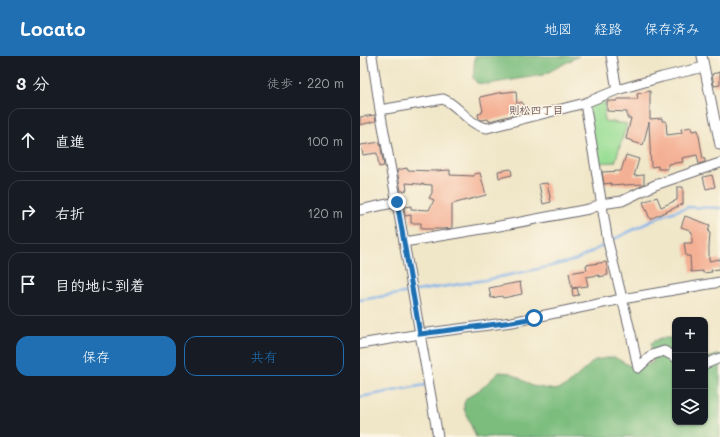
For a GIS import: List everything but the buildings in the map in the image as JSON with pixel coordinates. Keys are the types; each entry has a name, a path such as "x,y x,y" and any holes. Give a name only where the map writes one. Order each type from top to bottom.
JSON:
{"street":[{"path":"372,56 380,110 438,437"},
{"path":"611,56 617,90"},
{"path":"702,56 720,145"},
{"path":"380,110 443,100 476,124 483,128 487,128 585,103 617,90 704,67"},
{"path":"585,103 608,242 632,334 638,368 652,355 664,351 672,355"},
{"path":"404,242 589,209 601,204 622,200 655,185 720,163"},
{"path":"360,210 397,202"},
{"path":"360,344 420,334 512,322 622,299 720,282"},
{"path":"708,363 720,358"}],"green space":[{"path":"475,56 579,56 543,75 488,84 477,83 473,78"},
{"path":"605,99 604,121 627,124 615,162 596,163 587,104"},
{"path":"661,338 672,338 672,425 708,425 708,358 720,354 720,437 476,437 464,409 464,403 467,398 482,388 499,372 511,373 532,386 556,390 566,386 595,360 614,357 634,368 653,363 651,343"}],"waterway":[{"path":"610,241 664,215 688,207 720,208"},
{"path":"360,300 485,280 547,267 576,260 606,244"},
{"path":"360,397 425,385"}],"district":[{"name":"則松四丁目","path":"536,109"}],"route":[{"path":"397,202 420,334 534,318"}]}
